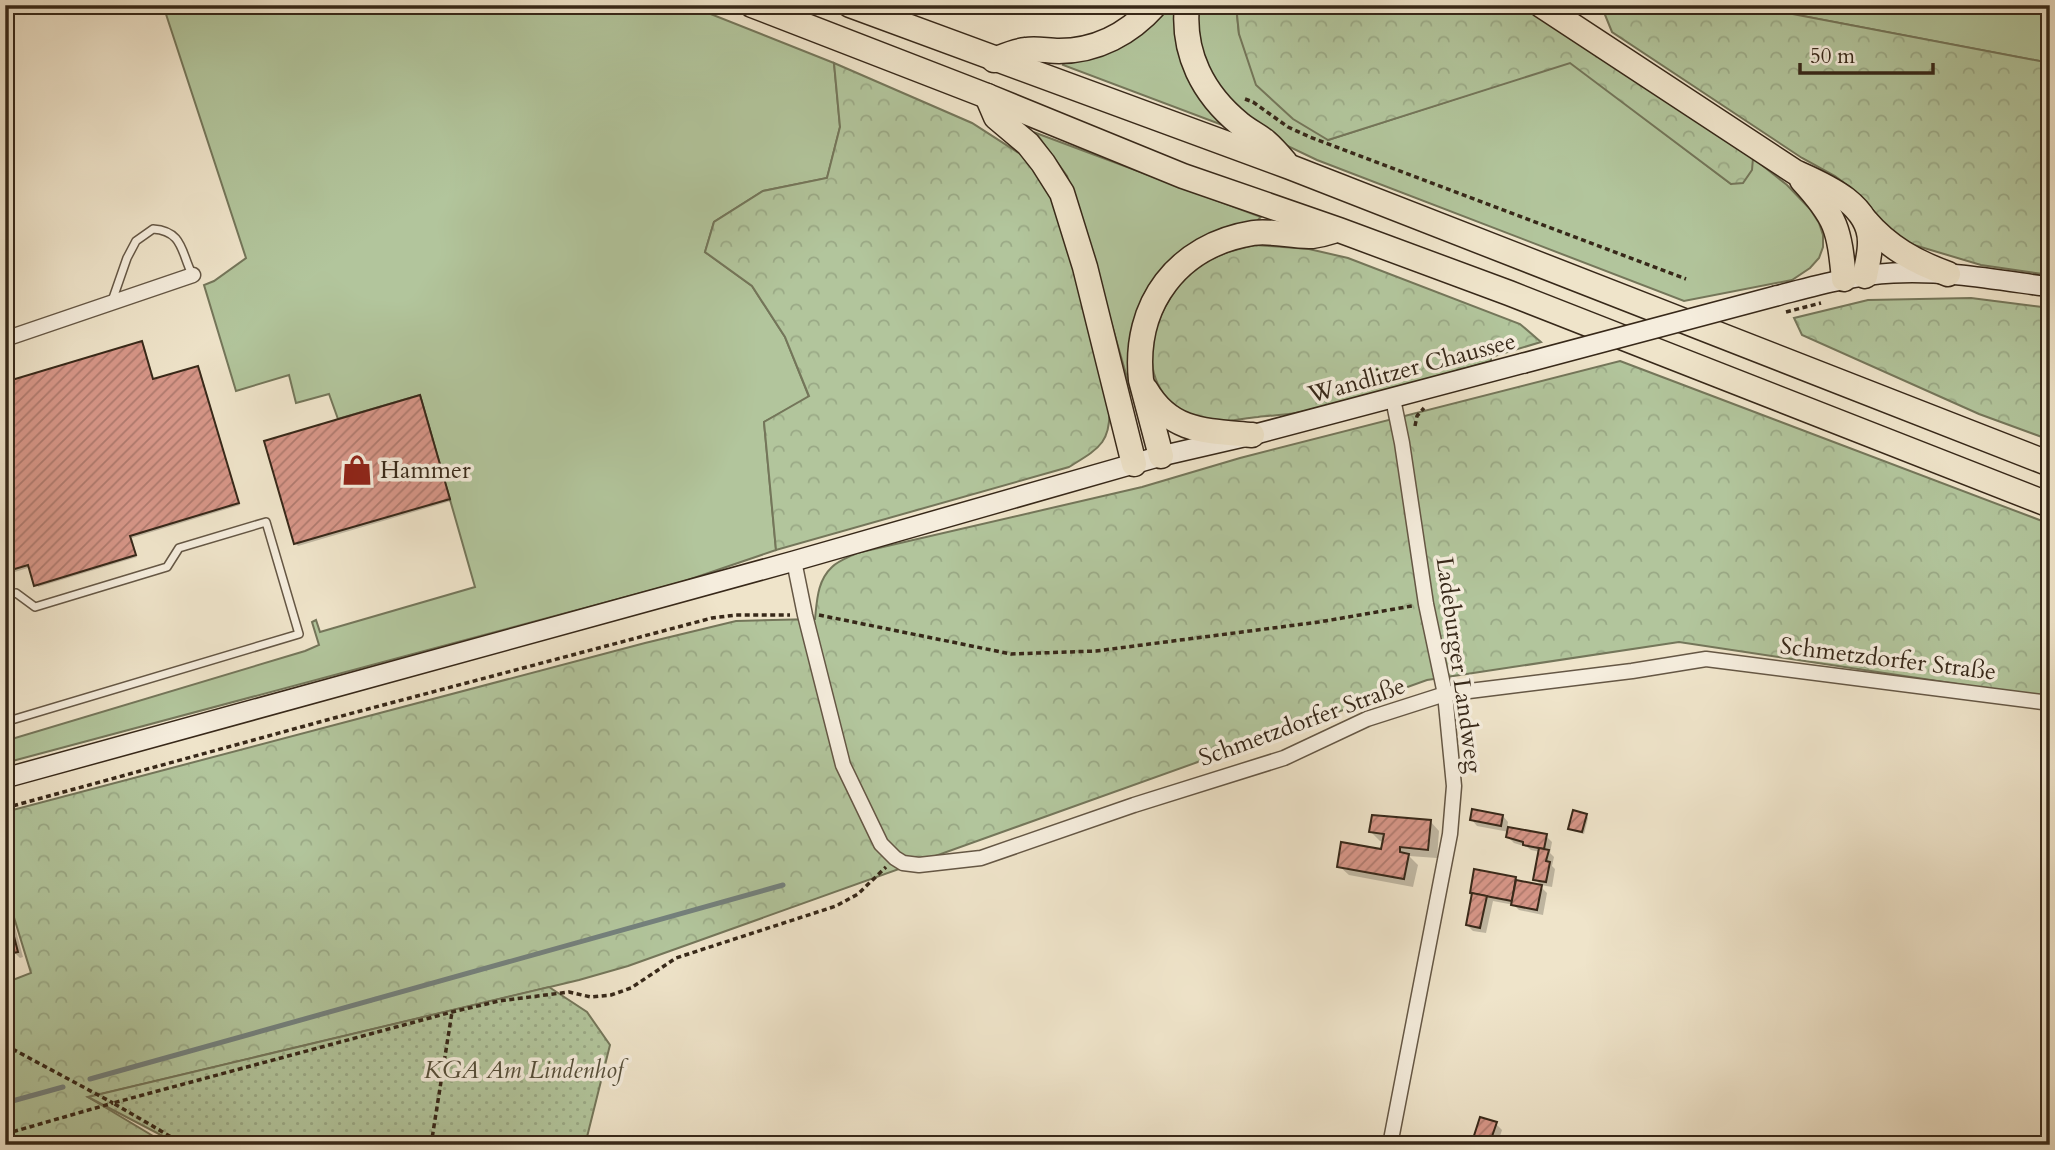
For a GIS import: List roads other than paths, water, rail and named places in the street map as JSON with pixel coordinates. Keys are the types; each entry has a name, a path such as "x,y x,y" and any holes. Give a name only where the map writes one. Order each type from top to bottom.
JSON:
{"highway":[{"path":"752,5 1183,176 1522,298 2050,505"},
{"path":"850,5 1290,167 2050,464"},
{"path":"994,60 1027,49 1084,49 1114,38 1135,26 1155,5"},
{"path":"1187,5 1188,41 1194,64 1204,84 1220,106 1241,125 1266,141 1290,167"},
{"path":"1541,5 1795,172 1828,187 1860,213 1889,245 1912,259 1948,274"},
{"path":"987,96 996,117 1028,145 1062,193 1085,267 1134,464"},
{"path":"1795,172 1819,198 1830,215 1854,277"},
{"path":"1854,277 1870,242 1860,213"},
{"path":"1161,456 1141,380 1140,345 1146,318 1161,288 1182,263 1213,244 1254,233 1313,236 1339,230"},
{"path":"1141,380 1156,404 1184,426 1199,431 1252,435"}],"main road":[{"name":"Wandlitzer Chaussee","path":"5,778 794,561 1161,456 1393,399 1854,277 1893,273 1948,274 2050,287"}],"street":[{"path":"5,339 193,275"},
{"name":"Ladeburger Landweg","path":"1390,1145 1450,834 1454,786 1445,694 1426,604 1393,399"},
{"name":"Schmetzdorfer Straße","path":"794,561 843,765 881,844 903,863 919,865 981,858 1134,805 1284,758 1367,719 1445,694 1706,659 2050,703"}],"lane":[{"path":"112,301 136,241 153,229 166,231 176,237 193,275"},
{"path":"5,596 16,593 35,607 167,568 179,548 266,522 299,634 5,722"}],"waterway":[{"path":"90,1079 783,885"},
{"path":"5,1103 63,1087"}],"place":[{"name":"Hammer","path":"357,470"}],"park label":[{"name":"KGA Am Lindenhof","path":"524,1070"}]}
